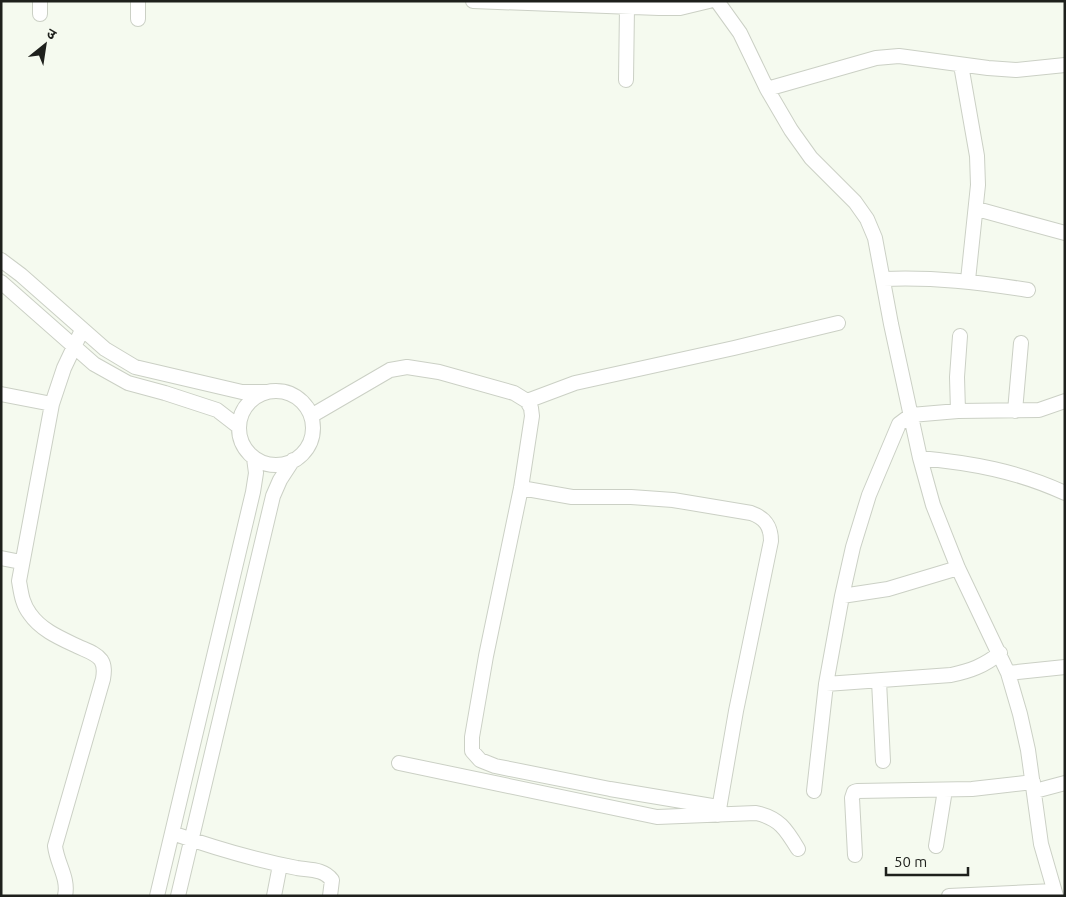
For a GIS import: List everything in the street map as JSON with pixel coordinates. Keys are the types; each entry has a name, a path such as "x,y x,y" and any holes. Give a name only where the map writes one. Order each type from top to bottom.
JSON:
{"street":[{"path":"138,1 138,19"},
{"path":"473,1 680,8 709,1"},
{"path":"717,1 740,33 767,89 791,130 811,158 855,202 867,219 874,238 920,458 933,505 958,568 1000,653 1020,714 1034,787 1042,844 1055,893 949,896"},
{"path":"626,80 628,7"},
{"path":"767,89 876,58 900,56 961,65 1016,70 1065,65"},
{"path":"961,65 977,156 978,185 977,209 968,280"},
{"path":"977,209 1065,233"},
{"path":"1,260 21,275 105,349 135,367 242,392 284,391 296,396 305,404 311,416 313,425 312,438 307,447 293,460 280,480 273,496 178,896"},
{"path":"883,279 968,280 1028,290"},
{"path":"1,282 94,364 128,383 217,410 239,427"},
{"path":"528,401 575,383 838,323"},
{"path":"65,896 67,883 58,861 55,846 103,679 104,669 100,660 93,654 41,626 30,614 22,599 19,581 21,562 52,404 64,368 82,330"},
{"path":"958,410 957,377 960,336"},
{"path":"1015,411 1021,343"},
{"path":"311,416 390,370 407,367 439,372 514,393 528,401 532,416 521,488 486,656 472,737 472,751 480,760 495,766 718,811 756,813 769,816 781,824 798,849"},
{"path":"266,392 247,404 241,415 240,439 246,450 254,458 266,463 281,464 293,460"},
{"path":"1,394 52,404"},
{"path":"814,791 826,684 853,546 869,495 895,430 904,419 911,415 958,410 1039,410 1065,401"},
{"path":"157,896 253,492 256,473 254,458"},
{"path":"920,458 989,467 1027,477 1065,493"},
{"path":"521,488 572,497 631,497 673,500 751,513 761,516 767,523 771,532 771,541 736,710 718,811"},
{"path":"1,558 21,562"},
{"path":"842,596 888,589 958,568"},
{"path":"826,684 969,672 985,665 1000,653"},
{"path":"1008,673 1065,667"},
{"path":"879,681 882,761"},
{"path":"399,763 657,817 718,811"},
{"path":"854,855 852,798 854,792 1034,787 1065,784"},
{"path":"936,846 945,790"},
{"path":"172,833 280,865 324,872 332,880 330,896"},
{"path":"274,896 280,865"}]}
